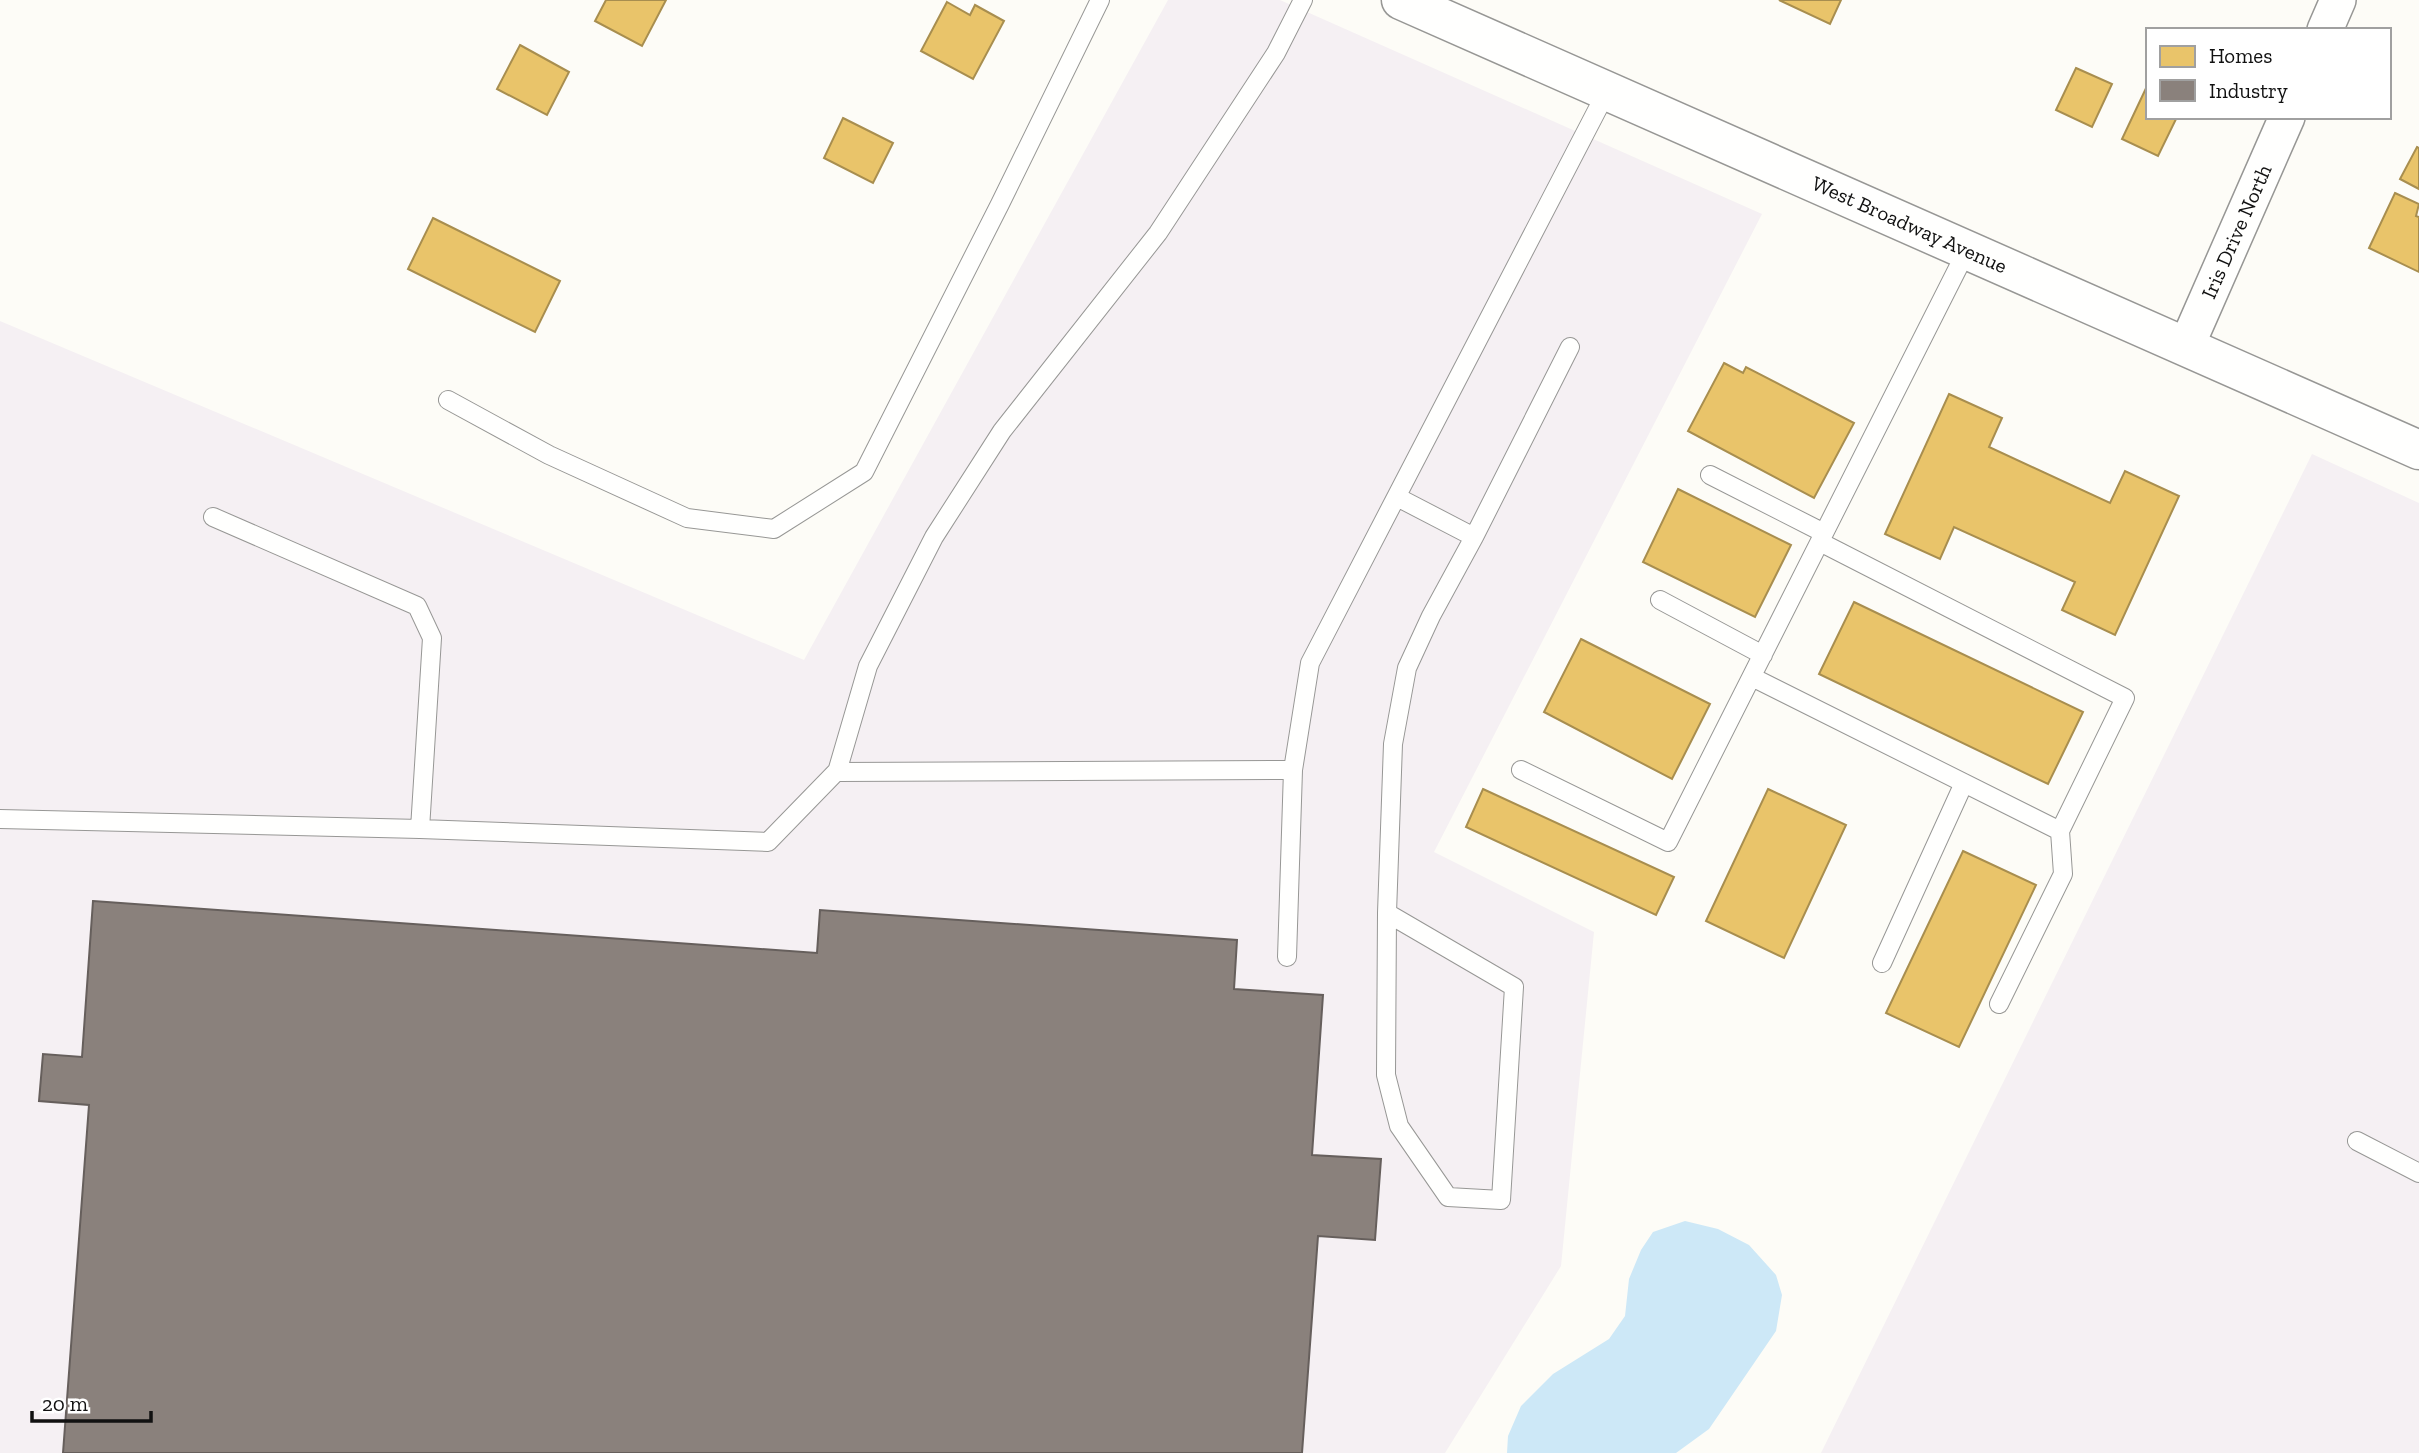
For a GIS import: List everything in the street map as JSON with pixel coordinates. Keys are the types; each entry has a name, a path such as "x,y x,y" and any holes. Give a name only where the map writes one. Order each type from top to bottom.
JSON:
{"street":[{"name":"West Broadway Avenue","path":"1401,0 2419,450"},
{"path":"2326,28 2338,0"},
{"name":"Iris Drive North","path":"2186,347 2286,119"}],"lane":[{"path":"448,400 549,455 687,518 774,529 864,472 1100,0"},
{"path":"0,819 420,829 768,842 838,771 868,666 934,537 1002,430 1158,233 1276,53 1303,0"},
{"path":"1287,957 1293,770 1310,663 1607,91"},
{"path":"1521,770 1668,842 1966,252"},
{"path":"1387,914 1514,987 1501,1200 1448,1197 1399,1126 1387,1075 1387,914 1393,744 1407,668 1431,616 1570,347"},
{"path":"1710,475 1822,538 2125,698 2060,831 2063,874 1999,1004"},
{"path":"1397,497 1474,537"},
{"path":"213,517 417,606 432,638 420,829"},
{"path":"1660,600 1763,655"},
{"path":"1752,677 2060,831"},
{"path":"838,771 1293,770"},
{"path":"1882,963 1964,783"},
{"path":"2357,1141 2419,1173"}],"shaded area":[{"path":"1168,0 1280,0 1762,214 1434,852 1594,932 1561,1266 1445,1453 0,1453 0,321 804,660"},
{"path":"2312,454 2419,503 2419,1453 1821,1453"}],"water":[{"path":"1685,1221 1718,1229 1749,1245 1776,1275 1782,1295 1776,1331 1709,1429 1676,1453 1507,1453 1508,1436 1521,1406 1553,1374 1609,1339 1625,1316 1629,1279 1641,1250 1653,1232"}],"building: Homes":[{"path":"606,0 666,0 642,46 595,21"},
{"path":"1779,0 1841,0 1830,24"},
{"path":"947,2 970,15 975,5 1004,21 973,79 921,51"},
{"path":"520,45 569,72 547,115 497,89"},
{"path":"2076,68 2112,84 2092,127 2056,110"},
{"path":"2146,88 2146,119 2176,119 2158,156 2122,139"},
{"path":"843,118 893,143 873,183 824,158"},
{"path":"2417,147 2419,148 2419,189 2400,179"},
{"path":"2395,193 2419,204 2416,216 2419,217 2419,272 2369,248"},
{"path":"433,218 560,281 535,332 408,269"},
{"path":"1724,363 1743,373 1746,367 1854,423 1814,498 1688,431"},
{"path":"1949,394 2002,418 1989,447 2110,503 2125,471 2179,496 2115,635 2062,610 2075,582 1954,527 1940,559 1885,534"},
{"path":"1678,489 1791,545 1755,617 1643,562"},
{"path":"1854,602 2083,712 2048,784 1819,674"},
{"path":"1581,639 1710,704 1672,779 1544,712"},
{"path":"1483,789 1674,877 1656,915 1466,827"},
{"path":"1768,789 1846,825 1784,958 1706,921"},
{"path":"1963,851 2036,885 1959,1047 1886,1013"}],"building: Industry":[{"path":"93,901 817,953 820,910 1237,940 1234,989 1323,995 1312,1155 1381,1159 1375,1240 1318,1236 1302,1453 63,1453 89,1105 39,1101 43,1054 82,1057"}]}
